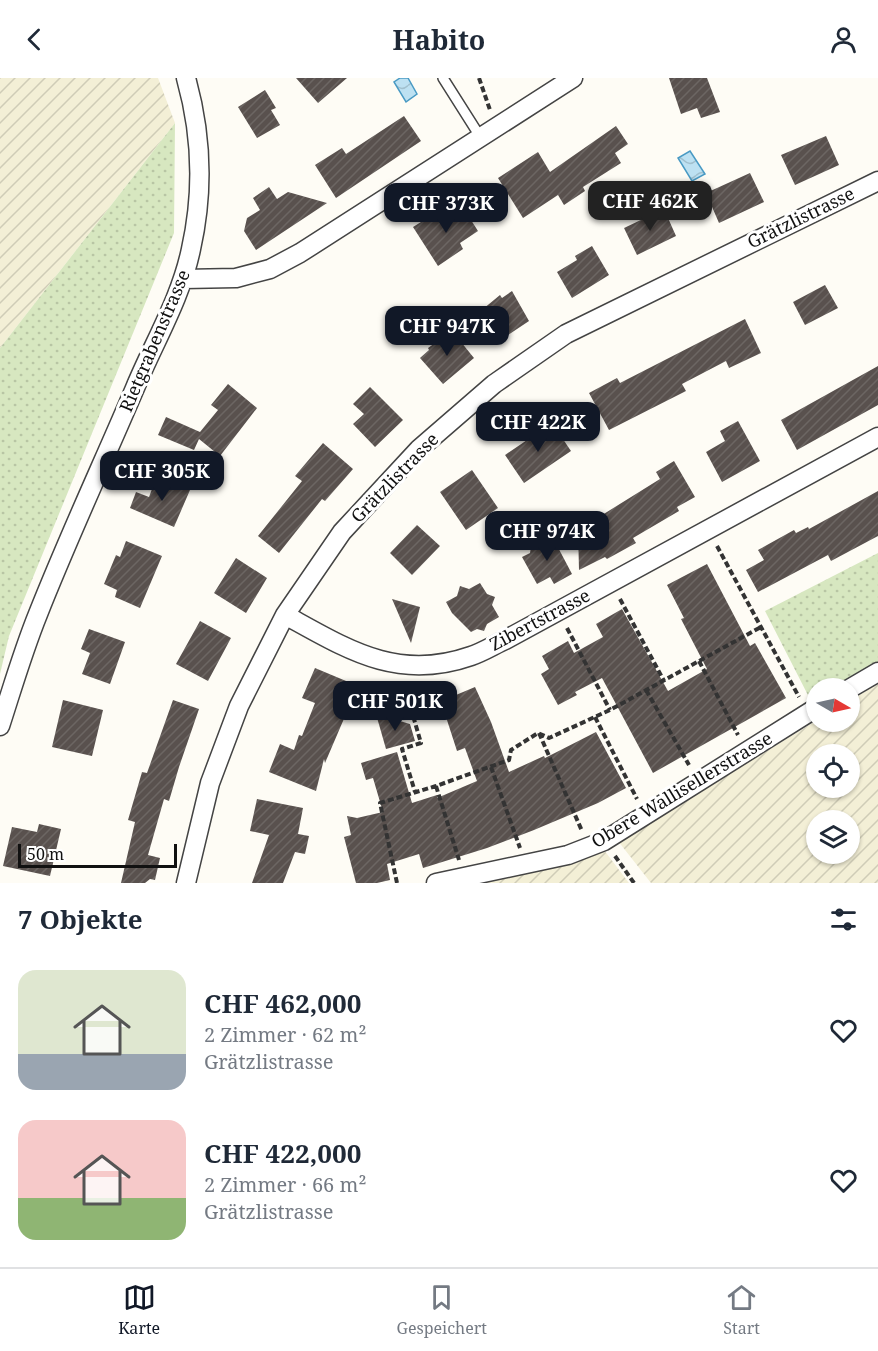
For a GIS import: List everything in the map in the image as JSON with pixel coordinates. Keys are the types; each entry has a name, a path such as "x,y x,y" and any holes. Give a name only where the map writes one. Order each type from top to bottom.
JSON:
{"street":[{"name":"Rietgrabenstrasse","path":"0,726 38,614 183,279 198,214 200,183 200,147 186,78"},
{"path":"183,279 236,278 270,269 300,253 573,78"},
{"name":"Grätzlistrasse","path":"186,883 214,772 239,706 285,615 342,532 419,448 494,384 566,334 878,181"},
{"name":"Zibertstrasse","path":"285,615 347,649 380,661 411,666 441,664 472,656 878,437"},
{"path":"860,683 878,672"},
{"name":"Obere Wallisellerstrasse","path":"436,883 568,855 596,844 645,816 806,714"}],"lane":[{"path":"443,78 481,138"}],"path":[{"path":"478,78 497,128"},
{"path":"708,530 761,627 806,700"},
{"path":"611,582 664,681"},
{"path":"558,611 610,710"},
{"path":"538,733 549,738 610,710 761,627"},
{"path":"699,662 747,751"},
{"path":"411,666 411,710 421,743 402,749 415,792"},
{"path":"646,690 698,782"},
{"path":"595,717 645,816"},
{"path":"397,883 380,803 510,760 511,750 538,733"},
{"path":"538,733 596,844 634,883"},
{"path":"491,767 526,864"},
{"path":"436,786 460,864"}],"shaded area":[{"path":"0,78 158,78 175,123 0,348"},
{"path":"878,684 878,883 651,883 618,841 806,727 806,732 860,732 860,695"},
{"path":"604,850 629,883 483,883 574,861"}],"green space":[{"path":"175,123 174,233 9,636 0,674 0,348"},
{"path":"878,553 878,663 853,678 806,678 806,691 765,611"}],"water":[{"path":"400,78 408,78 417,94 406,102 394,82"},
{"path":"690,151 705,174 692,181 678,158"}],"building":[{"path":"296,78 347,78 318,103"},
{"path":"669,78 707,78 720,112 701,118 697,108 681,114"},
{"path":"265,90 276,108 271,110 280,125 257,138 238,107"},
{"path":"404,116 421,141 336,198 315,165 342,148 346,154"},
{"path":"616,126 628,144 615,153 621,163 583,187 585,191 564,205 558,195 523,218 498,178 538,152 550,172"},
{"path":"826,136 839,165 795,185 781,155"},
{"path":"750,173 764,202 719,223 706,193"},
{"path":"269,187 277,199 288,192 327,203 256,250 244,231 247,218 260,210 253,198"},
{"path":"462,206 478,231 460,243 463,249 438,266 413,227 437,212 441,219"},
{"path":"664,209 676,236 637,255 624,228"},
{"path":"592,246 609,275 572,298 557,272 577,260 575,256"},
{"path":"825,285 838,308 805,325 793,302"},
{"path":"512,291 529,321 496,343 477,314 500,295 502,298"},
{"path":"745,319 761,353 729,368 726,361 682,384 686,391 609,430 589,393 617,378 620,383"},
{"path":"452,331 474,358 443,384 420,358 429,350 428,348"},
{"path":"878,366 878,405 797,450 781,420"},
{"path":"228,384 257,408 220,456 199,439 194,450 158,435 166,417 200,432 218,410 211,405"},
{"path":"370,387 403,420 375,447 353,424 364,414 353,404"},
{"path":"738,421 760,461 722,482 706,452 725,441 720,431"},
{"path":"552,423 571,451 524,483 505,455"},
{"path":"323,443 353,469 325,501 322,499 279,553 258,536 302,481 295,476"},
{"path":"674,461 695,497 677,507 679,511 633,538 636,543 607,559 605,557 579,570 578,530 660,479 656,472"},
{"path":"472,470 498,508 466,530 440,492"},
{"path":"157,476 190,490 174,527 130,508 136,492 149,497"},
{"path":"878,491 878,536 831,561 828,555 758,592 746,570 764,560 758,550 794,530 796,533 808,527 809,529"},
{"path":"417,525 440,546 412,575 390,553"},
{"path":"552,536 572,574 554,584 550,577 537,584 522,557 530,553 531,547"},
{"path":"126,541 162,556 140,608 115,597 117,590 104,584 116,555 120,557"},
{"path":"236,558 267,578 246,613 214,593"},
{"path":"707,564 750,646 755,643 786,698 653,773 602,678 575,692 577,695 558,705 541,674 549,669 542,656 568,641 574,653 603,637 596,624 622,609 668,691 707,669 681,619 684,618 667,585"},
{"path":"480,583 487,594 495,597 492,605 499,617 487,624 484,631 477,629 471,632 452,613 446,602 457,596 460,586 469,589"},
{"path":"392,599 420,607 411,643"},
{"path":"200,621 231,638 208,681 176,664"},
{"path":"89,629 125,642 110,684 82,674 90,653 81,649"},
{"path":"315,668 358,686 325,763 324,759 316,791 269,772 280,744 294,750 299,735 302,736 315,703 302,698"},
{"path":"475,687 491,722 509,772 544,756 545,758 596,732 626,788 598,803 487,848 423,868 419,854 387,864 390,880 377,883 356,883 344,837 351,835 347,816 357,818 383,812 373,778 366,780 361,763 397,752 412,803 437,795 437,798 477,781 465,748 457,751 446,717 450,715 444,700"},
{"path":"63,700 103,710 92,756 52,747"},
{"path":"173,700 199,709 169,801 164,799 148,855 160,858 155,880 150,879 145,883 121,883 135,822 128,820 142,772 147,773"},
{"path":"376,714 410,724 415,741 386,749"},
{"path":"257,799 303,808 298,834 309,836 305,854 295,852 283,883 252,883 269,835 250,831"},
{"path":"39,824 61,829 50,876 3,866 12,827 37,832"}]}
